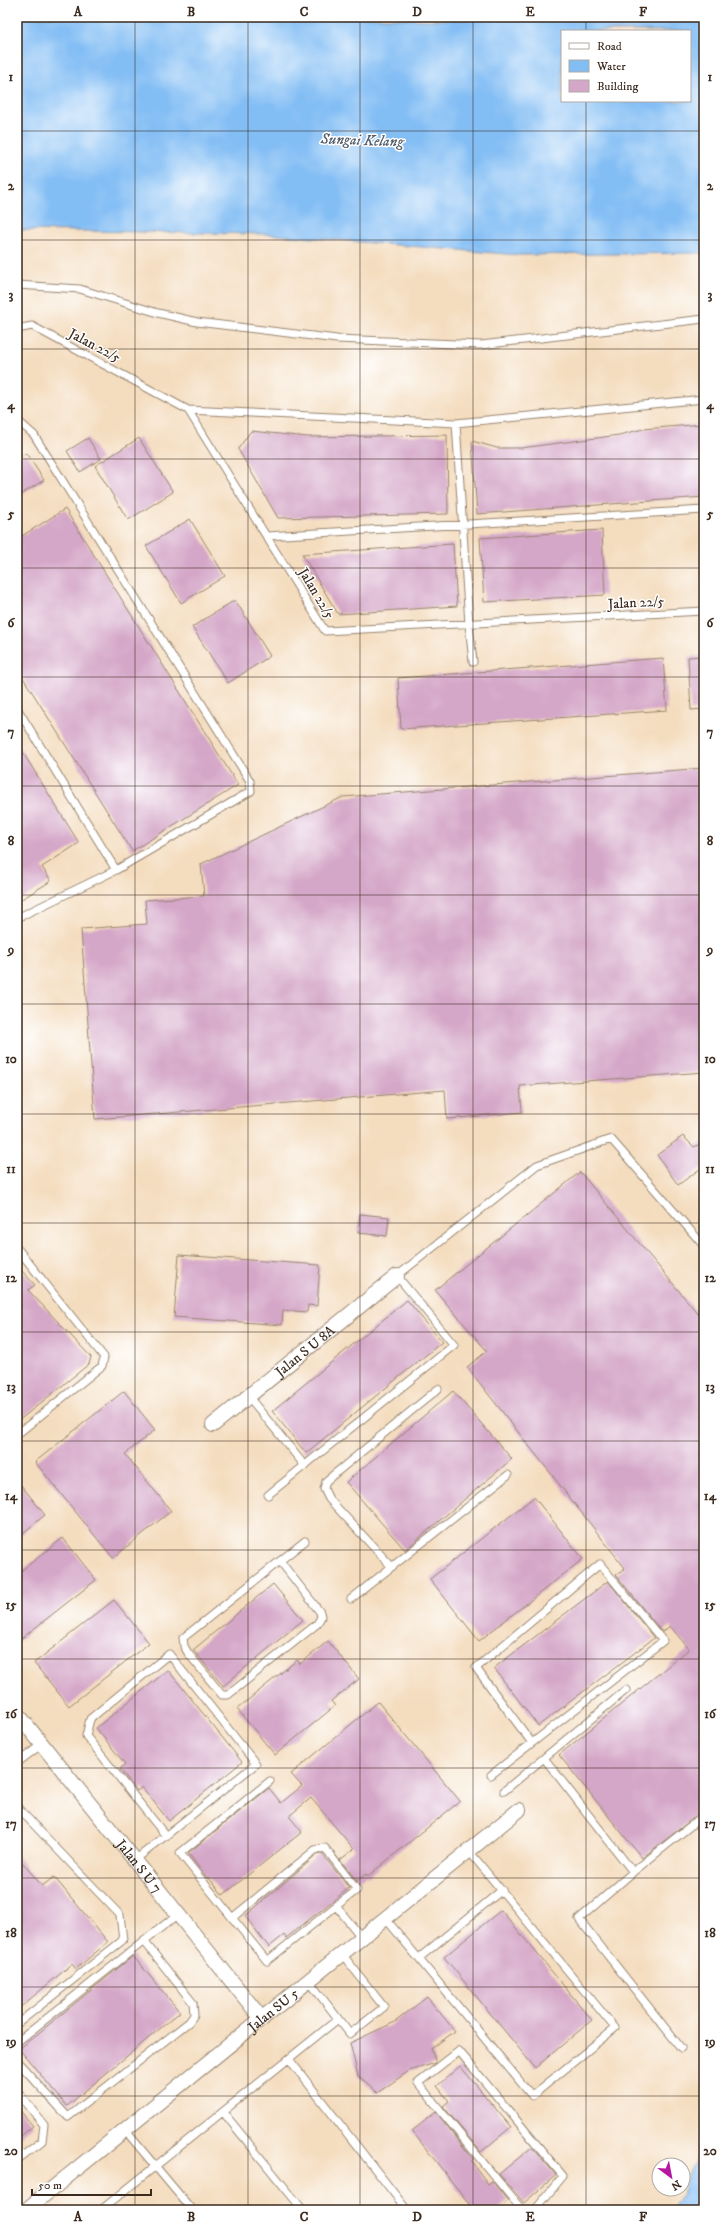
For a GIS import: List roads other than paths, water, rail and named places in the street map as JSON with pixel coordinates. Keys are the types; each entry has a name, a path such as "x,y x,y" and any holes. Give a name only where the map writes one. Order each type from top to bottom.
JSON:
{"street":[{"name":"Jalan S U 8A","path":"213,1425 397,1276"},
{"name":"Jalan S U 7","path":"17,1713 262,2019"},
{"name":"Jalan SU 5","path":"26,2210 519,1810"}],"lane":[{"path":"17,285 80,289 158,313 197,322 337,339 482,345 704,319"},
{"name":"Jalan 22/5","path":"17,329 32,326 188,410 325,631 704,611"},
{"path":"188,410 456,423 704,399"},
{"path":"17,420 34,435 250,781 251,791 116,870 17,918"},
{"path":"456,423 469,624 473,662"},
{"path":"267,536 704,510"},
{"path":"17,708 116,870"},
{"path":"268,1495 454,1346 397,1276 536,1165 611,1139 704,1246"},
{"path":"17,1248 104,1357 102,1366 20,1432 17,1431"},
{"path":"392,1567 329,1499 324,1489 326,1481 438,1389"},
{"path":"248,1396 305,1466"},
{"path":"351,1599 508,1475"},
{"path":"280,1561 320,1612 321,1617 317,1624 228,1695 222,1695 188,1653 184,1646 183,1638 305,1541"},
{"path":"491,1775 663,1641 600,1564 476,1668 532,1743"},
{"path":"135,1860 166,1836 256,1764 170,1654 90,1719 86,1736 166,1836"},
{"path":"504,1791 626,1690"},
{"path":"17,1762 42,1744"},
{"path":"544,1758 633,1872"},
{"path":"232,1918 315,1850 320,1848 325,1848 357,1890 267,1961 232,1918 180,1852 270,1781"},
{"path":"17,1807 120,1915 123,1940 17,2024"},
{"path":"681,2048 579,1918 704,1814"},
{"path":"386,1919 532,2096 592,2048 615,2028 469,1851"},
{"path":"419,1958 502,1890"},
{"path":"336,1906 362,1938"},
{"path":"17,2042 178,1914"},
{"path":"17,2061 68,2117 189,2022 194,2015 194,2003 144,1941"},
{"path":"309,1981 350,2034 384,2007 342,1954"},
{"path":"100,2210 338,2019"},
{"path":"522,2210 418,2083 459,2051 562,2176 535,2210"},
{"path":"289,2059 407,2210"},
{"path":"17,2091 44,2125 42,2140 17,2160"},
{"path":"223,2112 303,2210"},
{"path":"125,2130 156,2165 192,2210"}],"water":[{"name":"Sungai Kelang","path":"17,17 370,17 431,20 535,17 704,17 704,253 518,255 265,234 17,230"},
{"path":"704,2142 704,2210 672,2210 680,2197 691,2197 691,2172"}]}
